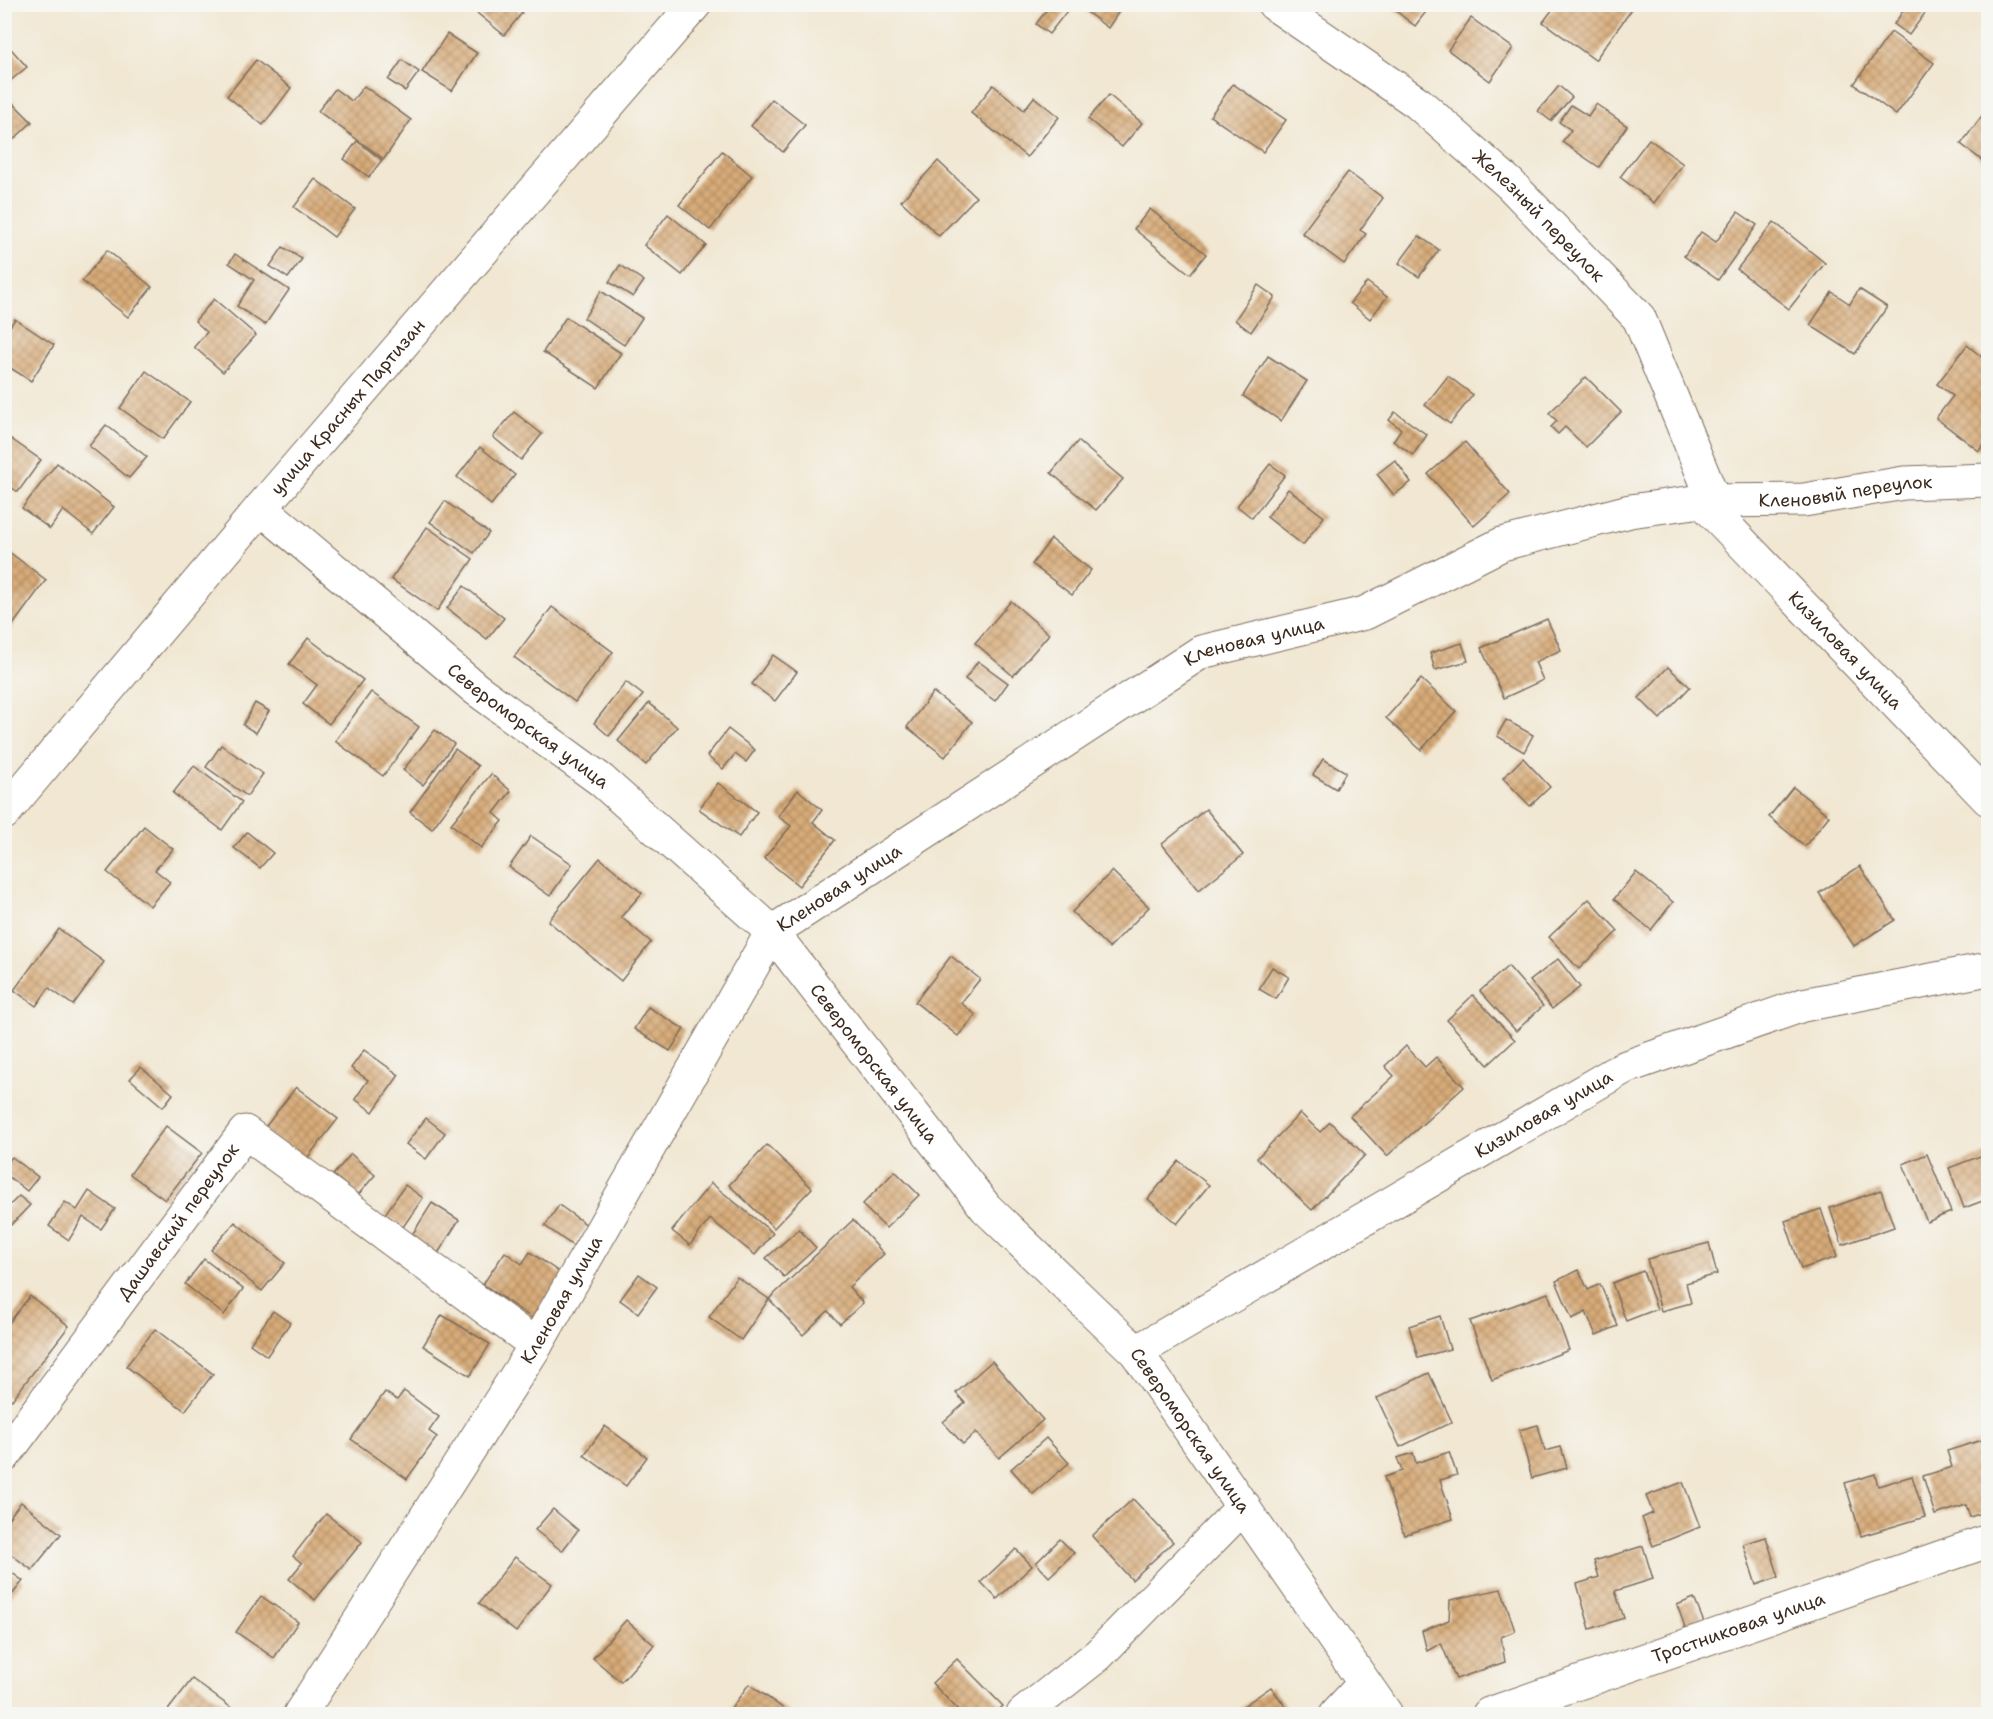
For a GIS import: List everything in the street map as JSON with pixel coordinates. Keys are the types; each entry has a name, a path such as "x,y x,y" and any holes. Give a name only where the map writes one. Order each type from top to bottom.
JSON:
{"street":[{"name":"улица Красных Партизан","path":"4,813 261,508 696,4"},
{"name":"Железный переулок","path":"1274,4 1418,103 1510,184 1639,318 1708,501"},
{"name":"Кленовый переулок","path":"1708,501 1804,500 1904,483 1989,480"},
{"name":"Кизиловая улица","path":"1708,501 1989,799"},
{"name":"Кленовая улица","path":"300,1714 536,1345 772,932 1201,652 1365,613 1502,544 1630,511 1708,501"},
{"name":"Североморская улица","path":"261,508 476,689 601,780 772,932 986,1208 1136,1352 1386,1714"},
{"name":"Кизиловая улица","path":"1136,1352 1623,1068 1803,1005 1989,969"},
{"name":"Дашавский переулок","path":"4,1456 245,1132 536,1345"},
{"path":"1023,1714 1098,1655 1244,1506"},
{"name":"Тростниковая улица","path":"1489,1714 1989,1541"},
{"path":"1336,1714 1364,1684"}],"building":[{"path":"466,4 511,4 522,13 504,35"},
{"path":"1051,4 1058,4 1067,11 1049,34 1036,24"},
{"path":"1076,4 1124,4 1108,28"},
{"path":"1387,4 1432,4 1415,26"},
{"path":"1908,4 1922,4 1928,9 1909,35 1894,24"},
{"path":"1556,5 1635,5 1595,60 1543,22"},
{"path":"1471,18 1513,48 1490,81 1448,50"},
{"path":"1891,32 1934,63 1896,115 1854,84"},
{"path":"447,34 477,53 452,91 422,72"},
{"path":"4,41 27,67 4,86"},
{"path":"256,60 291,88 263,125 227,96"},
{"path":"402,60 419,72 405,91 388,80"},
{"path":"1233,84 1286,120 1263,152 1210,116"},
{"path":"993,85 1024,110 1034,97 1059,117 1027,157 971,113"},
{"path":"364,86 411,120 384,159 318,111 335,89 352,101"},
{"path":"1559,86 1572,97 1551,121 1538,111"},
{"path":"1109,95 1142,123 1122,147 1088,119"},
{"path":"772,99 805,125 783,152 751,126"},
{"path":"11,101 32,122 9,144 4,139 4,107"},
{"path":"1596,104 1627,126 1599,167 1562,142 1571,130 1559,122 1571,105 1588,116"},
{"path":"1984,113 1988,116 1988,165 1961,144"},
{"path":"1649,139 1683,164 1654,203 1620,177"},
{"path":"357,141 382,160 369,177 344,159"},
{"path":"722,151 752,176 710,230 679,205"},
{"path":"938,161 976,197 939,236 901,201"},
{"path":"1348,172 1383,198 1360,230 1366,234 1344,264 1302,233"},
{"path":"315,179 355,209 334,237 294,207"},
{"path":"1150,209 1206,254 1190,274 1134,229"},
{"path":"1738,212 1757,225 1718,280 1684,256 1701,232 1716,242"},
{"path":"668,214 706,245 682,275 644,245"},
{"path":"1774,222 1825,263 1789,309 1737,269"},
{"path":"1419,236 1439,250 1419,277 1399,263"},
{"path":"283,247 302,259 288,278 270,266"},
{"path":"107,250 152,287 128,317 82,281"},
{"path":"235,254 289,290 265,325 237,306 254,280 229,263"},
{"path":"620,265 644,281 633,297 609,282"},
{"path":"1367,282 1387,297 1370,319 1350,303"},
{"path":"1258,285 1275,297 1251,332 1235,320"},
{"path":"1859,289 1887,307 1855,354 1810,325 1832,292 1850,304"},
{"path":"601,291 642,318 624,345 584,318"},
{"path":"214,299 256,335 223,372 194,347 207,332 195,321"},
{"path":"566,317 621,353 598,388 543,352"},
{"path":"15,319 54,345 31,381 4,364 4,335"},
{"path":"1967,345 1988,362 1988,438 1979,451 1936,418 1953,396 1937,384"},
{"path":"1268,356 1307,381 1281,421 1243,396"},
{"path":"146,371 190,402 163,439 120,408"},
{"path":"1448,376 1473,395 1450,424 1425,405"},
{"path":"1586,377 1621,412 1586,447 1565,427 1558,434 1551,427 1557,421 1549,413"},
{"path":"514,412 542,434 521,460 493,437"},
{"path":"1395,412 1427,435 1413,455 1393,441 1401,429 1389,420"},
{"path":"106,425 147,457 129,478 89,446"},
{"path":"4,434 41,460 18,492 4,482"},
{"path":"1078,441 1123,479 1096,510 1051,473"},
{"path":"1465,442 1510,494 1474,526 1428,474"},
{"path":"480,447 515,475 491,505 457,477"},
{"path":"1395,460 1411,482 1394,495 1377,474"},
{"path":"57,463 114,507 93,534 63,510 50,529 22,508"},
{"path":"1270,464 1285,475 1252,518 1237,506"},
{"path":"1288,489 1324,517 1303,545 1267,517"},
{"path":"445,501 489,533 474,553 430,522"},
{"path":"427,527 473,559 437,611 391,579"},
{"path":"1051,539 1091,570 1072,595 1032,564"},
{"path":"4,548 46,580 7,633 4,631"},
{"path":"464,586 504,618 487,639 447,608"},
{"path":"1011,601 1049,634 1013,676 975,643"},
{"path":"552,607 613,652 575,702 514,657"},
{"path":"1547,619 1561,650 1535,662 1543,680 1504,698 1481,648"},
{"path":"308,638 363,680 329,724 303,704 317,685 289,664"},
{"path":"1462,643 1468,661 1435,670 1430,653"},
{"path":"773,655 797,672 775,701 752,684"},
{"path":"978,661 1008,683 995,701 965,679"},
{"path":"1668,667 1690,687 1660,719 1639,698"},
{"path":"1421,679 1456,711 1421,750 1386,718"},
{"path":"626,682 643,695 609,736 594,723"},
{"path":"371,692 419,727 383,776 335,741"},
{"path":"933,692 972,722 945,757 907,727"},
{"path":"255,703 269,711 256,733 243,725"},
{"path":"649,703 677,727 646,765 618,741"},
{"path":"1506,720 1533,735 1524,752 1497,736"},
{"path":"728,729 755,750 746,762 735,754 723,769 707,756"},
{"path":"435,730 454,744 423,785 403,770"},
{"path":"221,745 263,774 247,796 206,767"},
{"path":"455,749 478,766 432,829 410,812"},
{"path":"1523,758 1550,787 1530,806 1503,778"},
{"path":"1323,759 1346,772 1336,789 1313,775"},
{"path":"194,766 242,802 222,830 173,793"},
{"path":"491,774 511,791 494,813 503,821 481,848 451,824"},
{"path":"718,783 757,812 739,837 699,809"},
{"path":"1793,787 1829,816 1805,846 1769,817"},
{"path":"798,790 822,810 813,822 835,840 799,886 764,858 791,826 778,816"},
{"path":"1206,809 1243,855 1199,890 1162,844"},
{"path":"144,826 173,849 155,870 170,882 150,906 107,872"},
{"path":"247,832 273,853 260,868 234,848"},
{"path":"531,836 572,864 550,896 509,867"},
{"path":"600,858 642,893 621,917 651,942 621,981 548,921"},
{"path":"1860,866 1895,920 1854,946 1819,893"},
{"path":"1112,871 1149,907 1109,948 1072,912"},
{"path":"1636,872 1673,902 1651,930 1614,899"},
{"path":"1589,899 1618,931 1579,969 1549,937"},
{"path":"59,929 104,962 73,1005 49,988 36,1006 14,990"},
{"path":"951,956 980,979 961,1003 976,1015 958,1036 915,1002"},
{"path":"1558,959 1580,987 1552,1009 1530,981"},
{"path":"1508,966 1543,1006 1516,1031 1480,991"},
{"path":"1272,967 1289,977 1276,999 1259,989"},
{"path":"1473,995 1515,1040 1488,1065 1447,1020"},
{"path":"648,1007 684,1029 670,1051 634,1029"},
{"path":"1406,1046 1425,1067 1436,1057 1464,1087 1387,1156 1350,1116 1394,1076 1385,1066"},
{"path":"364,1050 399,1075 373,1112 355,1099 368,1080 351,1068"},
{"path":"141,1067 173,1094 163,1107 130,1079"},
{"path":"296,1087 338,1119 304,1162 263,1130"},
{"path":"1300,1113 1320,1132 1330,1122 1365,1155 1312,1210 1257,1158"},
{"path":"426,1118 445,1133 426,1159 406,1144"},
{"path":"166,1126 202,1153 165,1200 130,1174"},
{"path":"767,1145 812,1188 774,1228 729,1185"},
{"path":"1988,1153 1988,1199 1964,1208 1949,1168"},
{"path":"351,1154 375,1175 358,1195 333,1175"},
{"path":"1927,1154 1951,1212 1927,1222 1903,1164"},
{"path":"12,1157 38,1177 27,1191 4,1173 4,1166"},
{"path":"1179,1161 1209,1185 1177,1224 1148,1199"},
{"path":"895,1171 919,1195 886,1228 862,1205"},
{"path":"711,1183 773,1233 755,1255 710,1219 690,1245 672,1231"},
{"path":"405,1185 423,1198 403,1227 385,1214"},
{"path":"1881,1190 1894,1227 1842,1245 1830,1208"},
{"path":"89,1191 115,1209 101,1229 83,1217 69,1240 49,1226 65,1202 77,1210"},
{"path":"19,1196 30,1205 11,1225 4,1219 4,1211"},
{"path":"432,1203 459,1220 437,1255 410,1238"},
{"path":"559,1205 587,1225 573,1246 545,1226"},
{"path":"1821,1209 1837,1257 1801,1269 1785,1221"},
{"path":"853,1220 884,1254 849,1287 863,1303 840,1324 828,1311 803,1335 769,1299"},
{"path":"235,1222 285,1263 262,1291 211,1250"},
{"path":"799,1229 816,1248 784,1277 766,1258"},
{"path":"1709,1243 1717,1274 1686,1283 1691,1303 1661,1311 1647,1259"},
{"path":"505,1252 522,1264 530,1252 566,1277 536,1321 483,1284"},
{"path":"204,1259 243,1289 224,1315 185,1284"},
{"path":"1579,1270 1588,1290 1600,1284 1618,1326 1596,1335 1586,1312 1572,1319 1556,1281"},
{"path":"1643,1271 1657,1309 1626,1321 1612,1283"},
{"path":"639,1274 657,1287 638,1313 620,1300"},
{"path":"737,1277 769,1299 741,1340 709,1317"},
{"path":"1548,1293 1569,1350 1492,1380 1470,1321"},
{"path":"30,1296 69,1326 12,1400 4,1394 4,1329"},
{"path":"273,1311 290,1323 267,1356 250,1344"},
{"path":"442,1315 490,1344 470,1376 423,1346"},
{"path":"1440,1316 1450,1349 1418,1358 1409,1326"},
{"path":"155,1329 213,1374 185,1411 126,1366"},
{"path":"992,1361 1043,1420 999,1458 976,1432 963,1444 943,1422 965,1403 956,1393"},
{"path":"1429,1373 1452,1422 1400,1447 1377,1398"},
{"path":"404,1391 439,1417 429,1431 437,1437 407,1479 351,1439 385,1392 397,1400"},
{"path":"1538,1425 1545,1451 1561,1447 1567,1468 1532,1478 1519,1430"},
{"path":"605,1426 647,1457 626,1486 584,1455"},
{"path":"1046,1438 1069,1463 1033,1494 1011,1469"},
{"path":"1982,1440 1988,1460 1988,1511 1970,1517 1966,1505 1935,1515 1923,1476 1952,1467 1947,1451"},
{"path":"1449,1452 1457,1475 1440,1480 1453,1519 1404,1535 1384,1477 1402,1471 1397,1458 1413,1453 1416,1463"},
{"path":"1875,1474 1878,1486 1912,1476 1925,1517 1861,1536 1845,1483"},
{"path":"1683,1482 1700,1527 1653,1546 1642,1518 1653,1513 1646,1496"},
{"path":"1133,1499 1173,1542 1132,1580 1092,1536"},
{"path":"21,1502 61,1534 32,1570 4,1549 4,1524"},
{"path":"553,1509 578,1530 562,1551 535,1530"},
{"path":"326,1514 362,1542 315,1600 289,1579 302,1563 293,1556"},
{"path":"1766,1537 1779,1577 1756,1585 1743,1544"},
{"path":"1060,1539 1074,1553 1049,1577 1036,1563"},
{"path":"1643,1546 1653,1579 1615,1591 1624,1618 1590,1629 1577,1584 1599,1577 1594,1561"},
{"path":"1016,1549 1032,1566 997,1599 981,1582"},
{"path":"515,1557 552,1584 516,1632 479,1603"},
{"path":"4,1567 23,1581 4,1605"},
{"path":"1501,1589 1515,1631 1501,1637 1505,1662 1456,1679 1441,1643 1427,1651 1422,1631 1449,1620 1450,1600"},
{"path":"261,1596 298,1622 274,1658 236,1632"},
{"path":"1694,1598 1707,1630 1689,1638 1677,1605"},
{"path":"626,1620 654,1645 621,1682 593,1658"},
{"path":"957,1659 1003,1706 994,1714 962,1714 932,1683"},
{"path":"192,1679 237,1712 235,1714 165,1714"},
{"path":"749,1684 791,1714 727,1714"},
{"path":"1271,1687 1291,1714 1232,1714"}]}
